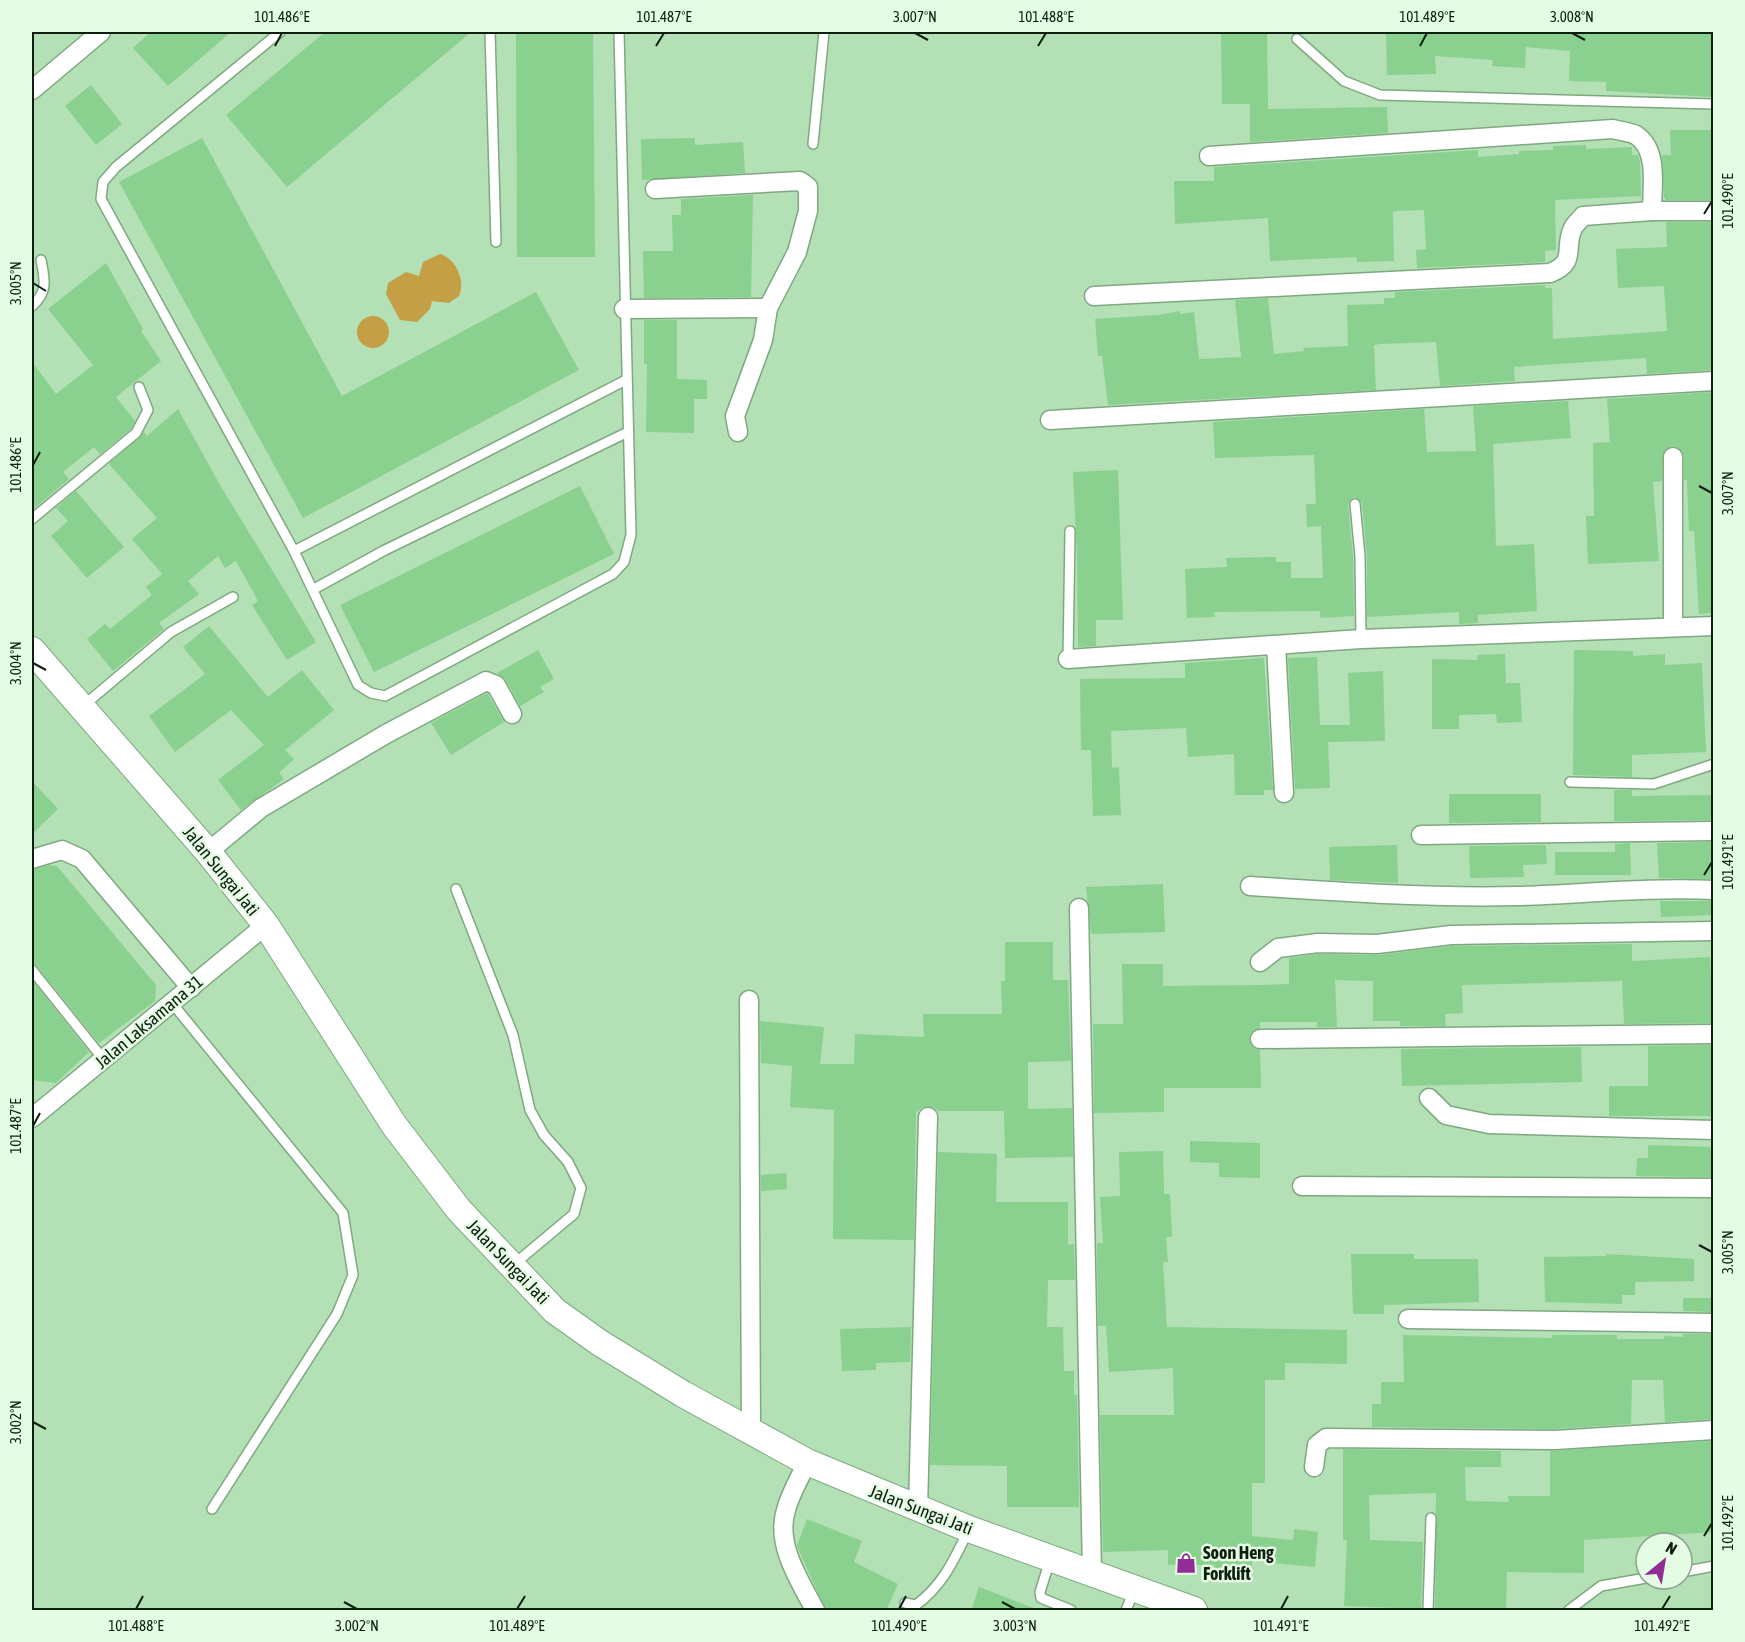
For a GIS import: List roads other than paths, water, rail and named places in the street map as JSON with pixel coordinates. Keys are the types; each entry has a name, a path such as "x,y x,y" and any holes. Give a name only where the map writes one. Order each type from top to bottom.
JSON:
{"main road":[{"name":"Jalan Sungai Jati","path":"34,658 82,707 208,852 266,925 393,1125 459,1210 555,1311 600,1343 751,1433 807,1462 918,1509 1092,1574 1130,1600 1194,1611"}],"street":[{"path":"32,90 101,32"},
{"path":"1209,156 1613,129 1635,135 1649,148 1652,211"},
{"path":"655,189 800,181 808,187 808,211 797,252 768,308 763,340 735,416 738,432"},
{"path":"1094,296 1550,273 1562,268 1568,259 1572,229 1583,216 1652,211 1713,211"},
{"path":"624,309 768,308"},
{"path":"1050,420 1713,381"},
{"path":"1673,457 1673,627"},
{"path":"1068,659 1361,639 1713,626"},
{"path":"1276,645 1284,793"},
{"path":"208,852 261,808 386,734 486,681 496,685 513,714"},
{"path":"1421,835 1713,831"},
{"path":"32,859 62,850 82,859 190,988"},
{"path":"1250,886 1400,895 1518,896 1668,888 1713,890"},
{"path":"1079,908 1092,1574"},
{"name":"Jalan Laksamana 31","path":"33,1114 104,1060 266,925"},
{"path":"1260,962 1278,948 1318,943 1377,944 1451,935 1713,931"},
{"path":"749,1000 751,1433"},
{"path":"1260,1039 1713,1034"},
{"path":"1429,1098 1446,1115 1489,1124 1713,1130"},
{"path":"918,1509 928,1117"},
{"path":"1302,1186 1713,1188"},
{"path":"1408,1319 1713,1323"},
{"path":"1314,1467 1317,1445 1326,1438 1555,1440 1713,1430"},
{"path":"807,1462 785,1511 783,1536 792,1565 815,1611"}],"lane":[{"path":"280,32 116,167 103,182 101,199 294,551 358,685 370,693 385,696 613,574 624,562 631,535 619,32"},
{"path":"490,32 496,242"},
{"path":"813,144 824,32"},
{"path":"1297,39 1344,81 1380,95 1713,104"},
{"path":"32,306 44,294 45,281 41,260"},
{"path":"294,551 626,380"},
{"path":"32,519 136,432 147,410 139,387"},
{"path":"314,589 385,550 628,432"},
{"path":"1355,504 1360,555 1361,639"},
{"path":"1068,659 1070,531"},
{"path":"82,707 171,632 233,597"},
{"path":"1570,782 1654,784 1713,764"},
{"path":"456,889 513,1035 530,1110 544,1135 568,1162 581,1188 574,1214 511,1267"},
{"path":"32,970 104,1060"},
{"path":"172,1003 343,1213 353,1275 337,1314 212,1509"},
{"path":"1428,1611 1431,1518"},
{"path":"905,1603 916,1605 933,1592 946,1574 969,1529"},
{"path":"1051,1558 1040,1592 1041,1598 1071,1611"},
{"path":"1694,1570 1713,1566"},
{"path":"1569,1611 1601,1586 1634,1580"}],"place":[{"name":"Soon Heng Forklift","path":"1186,1563"}]}
